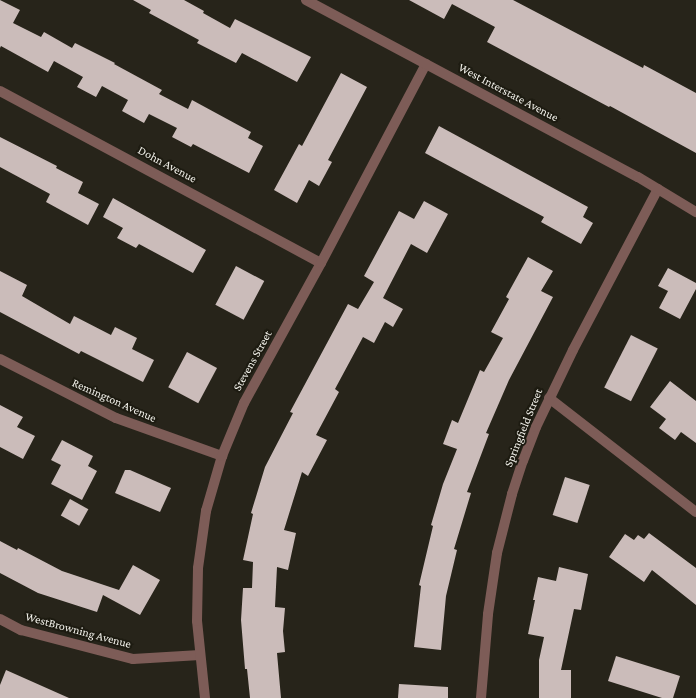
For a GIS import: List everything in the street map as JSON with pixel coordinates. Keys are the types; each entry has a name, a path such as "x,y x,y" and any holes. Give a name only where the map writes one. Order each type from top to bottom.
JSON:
{"street":[{"name":"West Interstate Avenue","path":"306,0 658,189 696,212"},
{"name":"Stevens Street","path":"205,698 200,655 197,596 200,546 206,511 222,456 244,403 321,263 426,64"},
{"name":"Dohn Avenue","path":"0,91 321,263"},
{"name":"Springfield Street","path":"481,698 488,614 497,553 512,494 523,461 549,398 589,318 658,189"},
{"name":"Remington Avenue","path":"0,359 116,418 222,456"},
{"path":"549,398 696,512"},
{"name":"WestBrowning Avenue","path":"0,619 21,630 133,659 200,655"}],"building":[{"path":"0,0 20,10 13,23 41,37 44,32 72,48 75,43 115,63 114,64 162,90 159,94 188,109 192,100 251,132 248,138 263,146 249,173 193,144 191,147 172,137 177,128 149,114 144,123 122,111 128,100 102,86 96,97 77,87 83,77 54,61 48,72 1,46 0,48"},
{"path":"133,0 184,0 204,11 203,13 230,28 235,19 311,57 297,82 242,53 236,63 197,43 199,40 149,13 151,10"},
{"path":"409,0 513,0 643,68 644,65 696,93 696,153 487,42 495,27 452,4 444,19"},
{"path":"341,73 367,87 328,160 332,162 319,186 309,180 297,203 274,190 299,144 302,146"},
{"path":"439,126 588,207 583,217 593,223 581,244 541,222 544,217 425,153"},
{"path":"0,137 57,166 56,168 83,182 78,193 99,204 88,225 46,202 50,194 0,167"},
{"path":"113,198 206,250 193,273 139,244 136,248 117,238 123,228 103,217"},
{"path":"424,201 448,214 427,253 411,244 383,298 403,309 393,327 385,322 374,343 363,337 335,389 339,392 316,435 327,440 308,476 302,472 284,530 296,533 288,570 277,567 275,607 285,608 283,631 285,652 277,653 281,698 250,698 247,669 245,669 241,620 243,588 252,588 253,562 243,560 253,514 251,513 265,467 293,413 290,412 348,304 358,309 374,282 364,276 399,211 414,219"},
{"path":"528,257 553,271 541,291 553,297 509,380 486,433 489,434 467,492 471,493 454,549 457,550 446,596 441,650 414,647 421,586 419,585 433,526 431,525 443,484 457,449 443,444 452,420 458,423 480,370 484,372 503,338 491,332 509,299 506,297"},
{"path":"236,266 264,281 244,320 215,305"},
{"path":"668,268 696,283 696,289 680,319 659,308 668,291 658,286"},
{"path":"0,271 27,285 22,296 70,324 74,316 111,335 115,327 137,338 132,349 154,360 143,382 81,351 79,354 0,312"},
{"path":"631,335 658,349 631,401 604,388"},
{"path":"187,352 217,368 198,403 168,387"},
{"path":"670,381 696,401 696,443 681,432 675,440 659,428 666,419 650,407"},
{"path":"0,405 23,417 17,427 35,436 23,459 0,447"},
{"path":"62,440 93,456 88,466 97,471 82,500 51,484 61,465 51,460"},
{"path":"125,470 130,470 171,488 160,512 115,493"},
{"path":"565,477 590,485 577,523 553,515"},
{"path":"70,499 88,509 79,526 61,516"},
{"path":"649,533 696,568 696,605 652,570 644,582 609,557 625,534 634,540 638,535 644,539"},
{"path":"0,541 17,550 18,548 62,571 119,590 133,565 160,580 140,615 103,595 97,612 38,593 0,573"},
{"path":"559,567 588,574 581,610 574,609 561,670 571,670 571,698 539,698 539,660 544,637 528,634 535,600 533,600 538,577 556,581"},
{"path":"616,656 680,676 673,698 662,698 608,681"},
{"path":"6,670 69,698 0,698 0,685"},
{"path":"399,684 448,687 448,698 398,698"}]}
